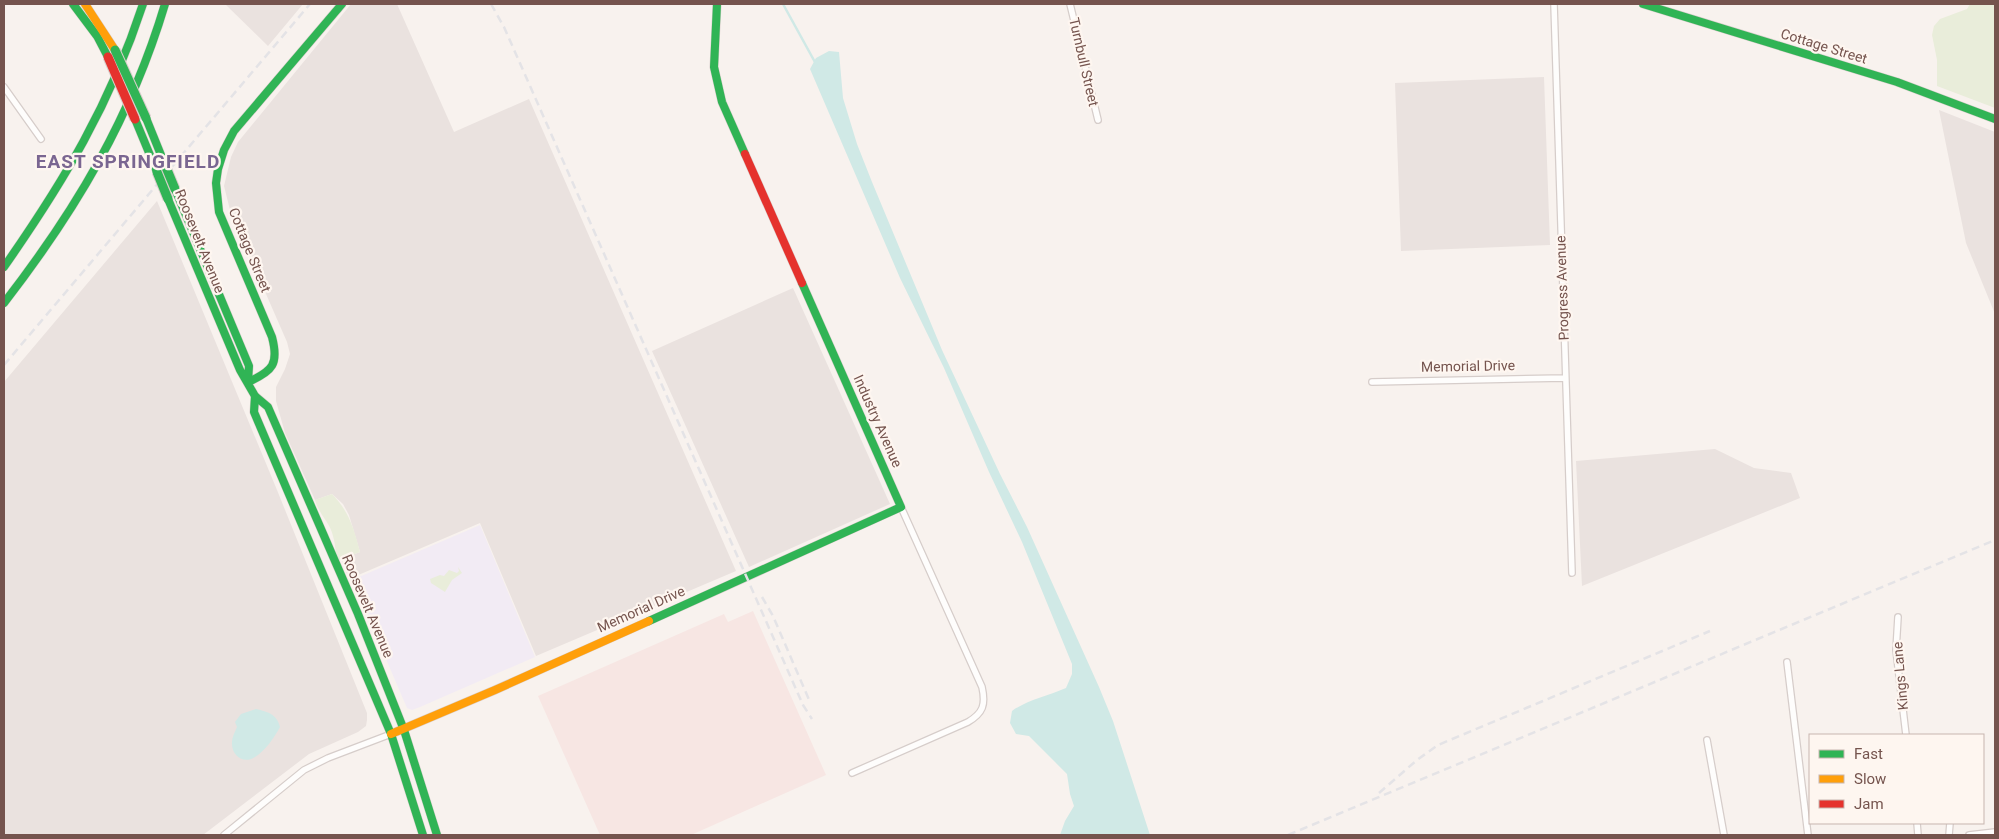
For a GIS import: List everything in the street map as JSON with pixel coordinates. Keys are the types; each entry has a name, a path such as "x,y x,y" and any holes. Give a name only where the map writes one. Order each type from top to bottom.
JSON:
{"main road":[{"name":"Roosevelt Avenue","path":"73,4 97,36 108,57 240,370 255,396 268,407 358,614 404,730 437,835"},
{"name":"Roosevelt Avenue","path":"85,4 115,50 146,118 249,366 248,382"},
{"path":"133,34 138,4"},
{"path":"4,268 48,204 79,154 104,107 143,4"},
{"path":"4,303 62,220 106,149 136,88 166,4"},
{"name":"Cottage Street","path":"248,382 270,370 274,364 276,353 272,337 219,212 216,183 220,161 234,131 342,4"},
{"name":"Industry Avenue","path":"717,4 714,67 722,102 901,508"},
{"name":"Cottage Street","path":"1643,4 1897,82 1995,119"},
{"name":"Roosevelt Avenue","path":"255,396 254,412 391,734 423,835"},
{"path":"293,505 308,499"},
{"name":"Memorial Drive","path":"391,734 404,730 901,508"},
{"path":"322,573 336,567"}],"street":[{"name":"Turnbull Street","path":"1070,4 1098,120"},
{"name":"Progress Avenue","path":"1554,4 1572,573"},
{"path":"4,87 42,139"},
{"name":"Memorial Drive","path":"1372,382 1565,378"},
{"name":"Industry Avenue","path":"852,773 968,722 978,716 983,704 982,687 901,508"},
{"name":"Kings Lane","path":"1898,618 1896,650 1906,734"},
{"path":"1787,662 1808,835"},
{"path":"224,835 304,770 328,758 391,734"},
{"path":"1707,740 1724,835"},
{"path":"1969,835 1995,832"},
{"path":"1948,835 1955,835"}],"shaded area":[{"path":"225,4 303,4 268,46"},
{"path":"351,4 397,4 454,132 529,99 736,571 536,656 480,523 349,579 341,559 360,552 349,515 343,504 332,494 315,500 285,433 276,401 276,387 290,354 287,342 231,214 224,186 231,157 238,142"},
{"path":"1544,77 1550,245 1401,251 1395,83"},
{"path":"1939,110 1995,132 1995,314 1966,243"},
{"path":"157,201 367,713 366,726 358,732 309,754 203,835 4,835 4,382"},
{"path":"793,288 890,504 749,567 652,351"},
{"path":"1715,449 1754,468 1791,473 1800,498 1582,586 1576,461"},
{"path":"480,525 535,657 412,710 407,708 352,580"},
{"path":"753,611 826,775 691,835 600,835 538,696 724,614 728,622"}],"green space":[{"path":"1970,4 1995,4 1995,108 1937,86 1937,60 1932,35 1934,26 1940,19 1967,9"},
{"path":"332,494 343,507 350,521 360,552 339,560 332,531 315,500"},
{"path":"458,567 462,573 452,580 445,592 431,583 430,579 440,575 444,576 449,570 457,573 459,571"}],"water":[{"path":"829,51 839,52 843,98 857,144 872,182 942,350 1027,527 1099,687 1113,721 1150,835 1060,835 1065,821 1074,806 1067,774 1029,736 1016,734 1010,723 1012,711 1018,707 1066,688 1072,674 1072,664 1022,542 944,368 900,278 810,69 816,58"},
{"path":"256,709 274,716 280,727 269,744 259,754 246,760 236,755 233,751 232,738 237,727 235,722 241,714"}],"waterway":[{"path":"783,4 816,64"}],"railway":[{"path":"4,365 310,4"},
{"path":"491,4 504,27 803,705 812,719"},
{"path":"1288,835 1995,540"},
{"path":"762,597 773,616 810,702"},
{"path":"1379,793 1417,760 1438,745 1710,631"}],"traffic: fast":[{"path":"73,4 97,36 108,57"},
{"path":"4,267 66,173 84,141 116,76 143,4"},
{"path":"4,303 55,233 99,161 136,86 165,4"},
{"path":"248,382 263,374 272,366 275,354 274,346 272,337 219,212 216,183 218,169 224,150 234,131 342,4"},
{"path":"717,4 714,67 722,102 745,154"},
{"path":"1643,4 1897,82 1995,119"},
{"path":"115,50 146,118"},
{"path":"146,118 163,160"},
{"path":"135,119 157,172"},
{"path":"163,160 175,189"},
{"path":"157,172 168,199"},
{"path":"175,189 249,366 248,381"},
{"path":"168,199 240,370 255,396 268,407 358,614 404,730 437,835"},
{"path":"649,621 901,507 802,283"},
{"path":"255,396 254,412 391,734 423,835"}],"traffic: slow":[{"path":"85,4 115,50"},
{"path":"391,734 649,621"}],"traffic: jam":[{"path":"108,57 135,119"},
{"path":"745,154 802,283"}],"district":[{"name":"EAST SPRINGFIELD","path":"128,161"}]}
